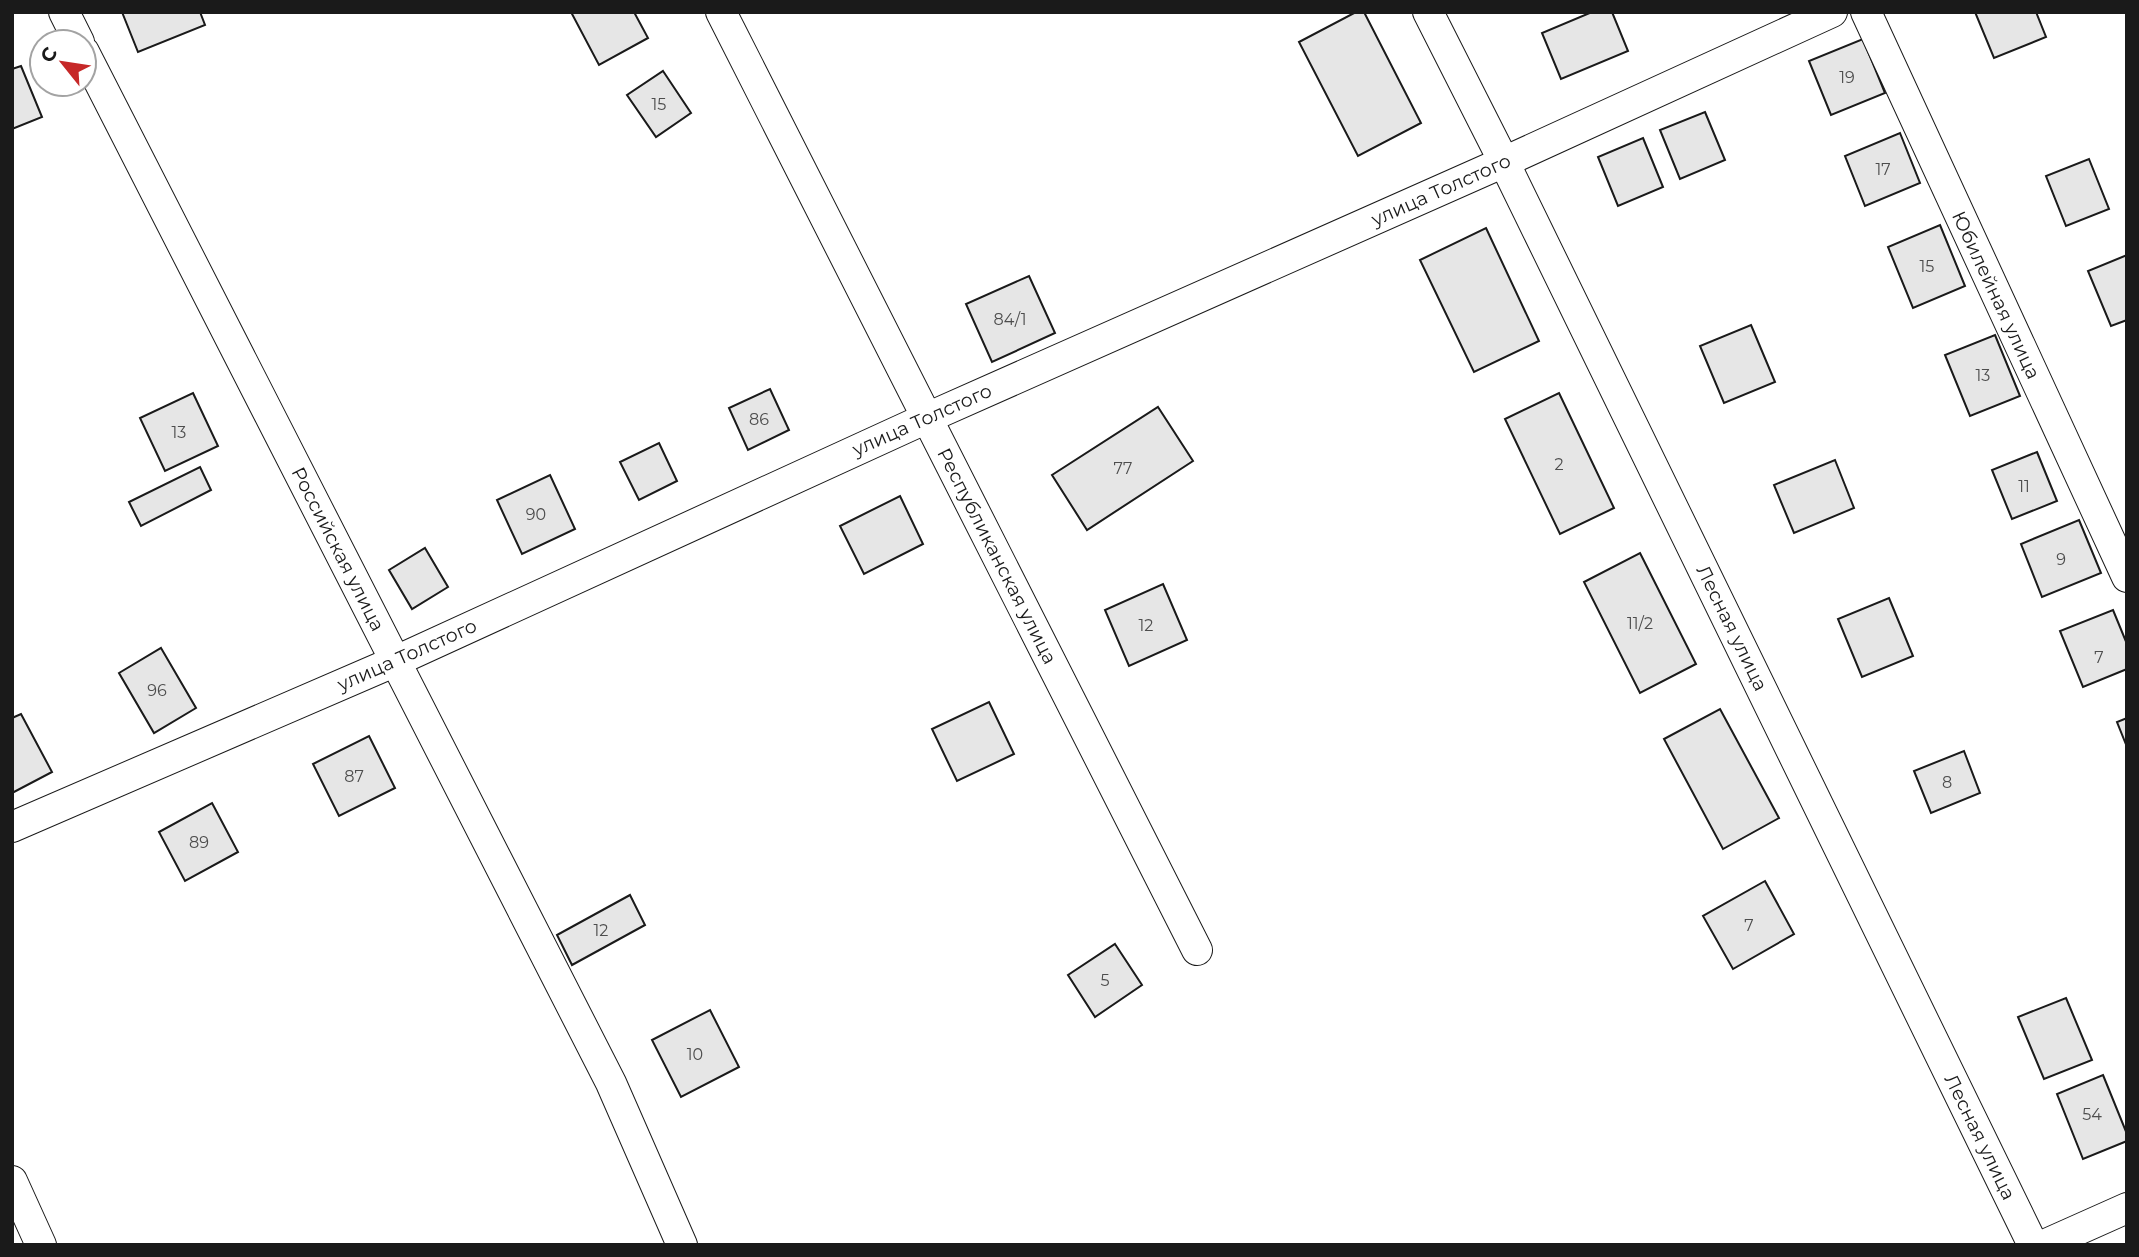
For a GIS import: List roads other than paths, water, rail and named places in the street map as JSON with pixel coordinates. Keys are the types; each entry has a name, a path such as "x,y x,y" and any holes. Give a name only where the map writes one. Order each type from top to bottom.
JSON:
{"street":[{"path":"64,12 72,28"},
{"name":"Республиканская улица","path":"721,12 1197,950"},
{"name":"Лесная улица","path":"1428,12 1504,162 2033,1245"},
{"name":"улица Толстого","path":"12,827 396,661 927,418 1504,162 1832,12"},
{"name":"Юбилейная улица","path":"1866,12 2127,577"},
{"name":"Российская улица","path":"98,79 611,1083 682,1245"},
{"path":"12,1181 41,1245"},
{"path":"2044,1245 2127,1208"}]}
